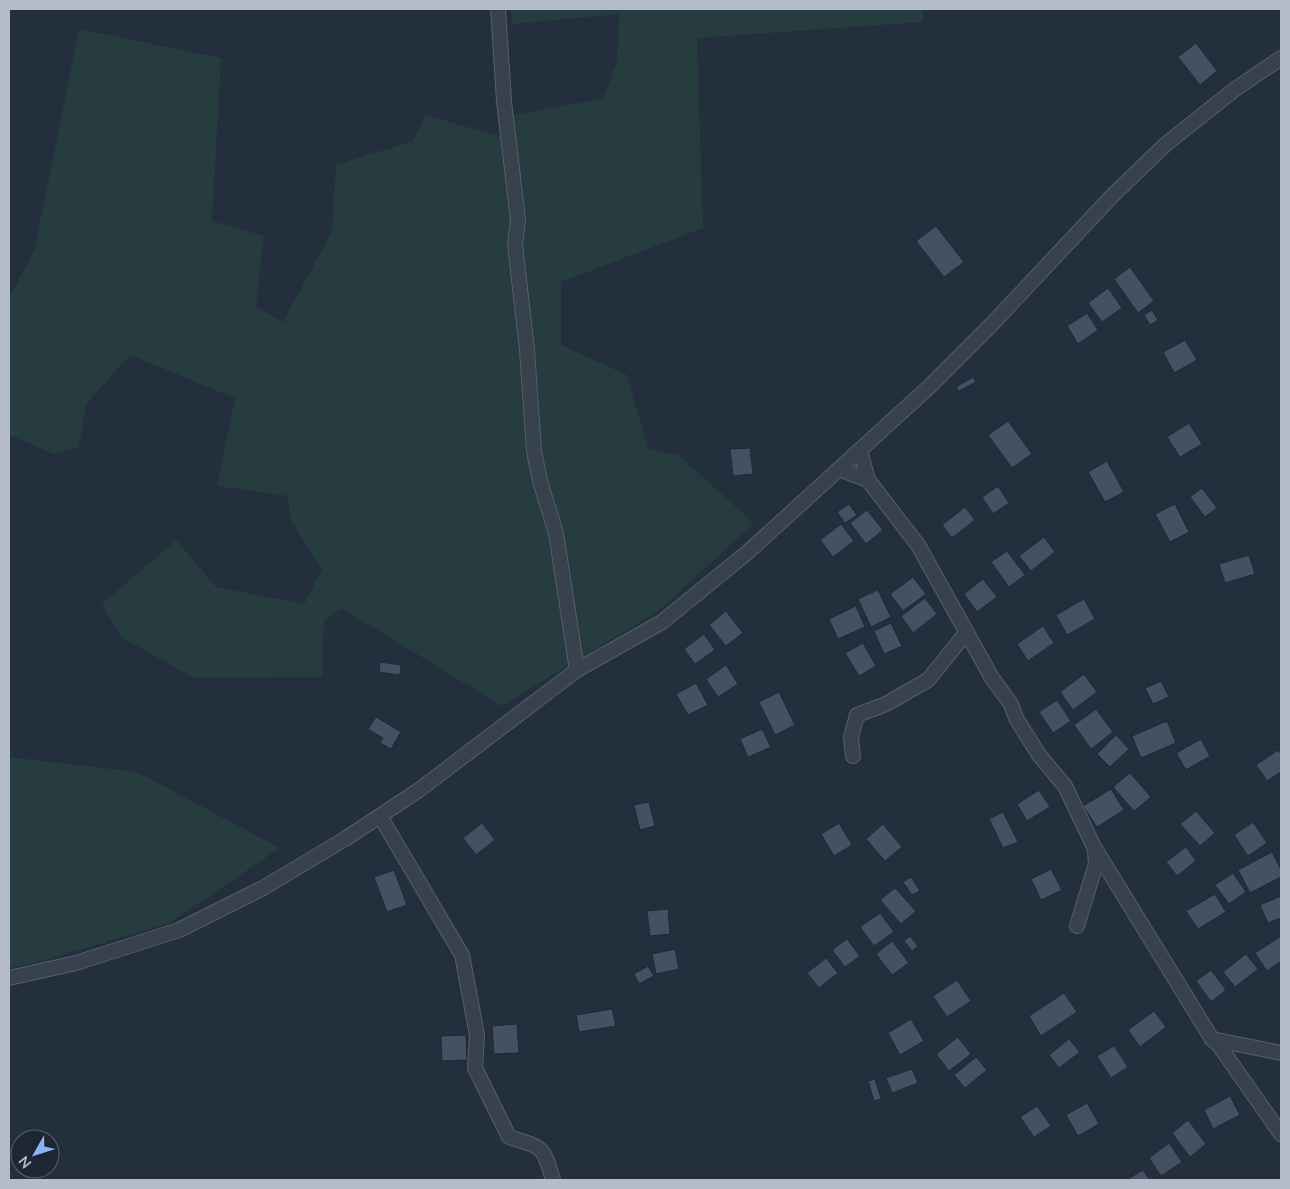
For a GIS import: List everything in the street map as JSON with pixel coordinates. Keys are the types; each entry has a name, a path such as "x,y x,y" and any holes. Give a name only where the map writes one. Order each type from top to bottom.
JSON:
{"street":[{"path":"498,9 504,101 518,220 515,244 527,350 534,450 556,533 577,670"},
{"path":"9,978 76,963 179,930 263,888 345,840 418,790 577,670 662,622 748,552 929,387 978,338 1112,195 1166,144 1234,90 1281,58"},
{"path":"860,450 868,480 918,545 992,678 1011,704 1016,718 1039,756 1065,786 1094,847 1212,1039 1218,1044 1281,1134"},
{"path":"840,469 868,480"},
{"path":"853,756 851,737 857,716 886,704 928,680 966,634"},
{"path":"380,816 462,955 477,1035 474,1068 509,1137 540,1147 546,1155 553,1180"},
{"path":"1077,926 1096,864 1094,847"},
{"path":"1212,1039 1281,1053"}],"green space":[{"path":"511,9 923,9 923,22 697,38 703,228 561,282 561,345 627,375 648,449 678,455 754,523 657,612 502,706 341,608 324,621 322,677 194,678 121,637 102,604 176,540 216,587 304,604 322,569 290,519 288,496 217,486 235,398 130,355 86,404 79,447 54,454 9,435 9,298 34,251 79,29 221,58 212,221 264,236 256,307 283,322 332,231 336,165 413,141 425,115 503,137 512,115 603,99 617,61 619,14 512,24"},
{"path":"9,757 137,772 280,848 169,923 35,963 9,968"}],"building":[{"path":"1196,43 1217,71 1200,85 1178,57"},
{"path":"936,226 964,262 944,277 916,241"},
{"path":"1130,267 1154,301 1138,313 1114,279"},
{"path":"1108,288 1122,308 1102,322 1088,303"},
{"path":"1152,310 1158,320 1150,325 1144,315"},
{"path":"1087,313 1098,330 1078,344 1067,326"},
{"path":"1185,340 1197,360 1174,373 1163,352"},
{"path":"973,377 976,382 959,391 956,387"},
{"path":"1008,421 1032,454 1012,468 988,435"},
{"path":"1189,423 1202,444 1180,457 1167,437"},
{"path":"750,448 753,474 733,476 730,449"},
{"path":"1107,461 1124,492 1105,502 1088,472"},
{"path":"998,486 1009,503 993,514 982,497"},
{"path":"1202,488 1217,508 1205,517 1190,497"},
{"path":"849,504 857,515 845,523 837,512"},
{"path":"1175,504 1189,532 1170,542 1155,514"},
{"path":"965,507 975,520 952,538 942,525"},
{"path":"867,510 883,530 866,544 850,523"},
{"path":"841,524 854,541 833,557 820,540"},
{"path":"1044,537 1055,552 1031,571 1019,556"},
{"path":"1007,551 1025,575 1009,587 991,562"},
{"path":"1249,555 1255,574 1225,583 1219,564"},
{"path":"913,577 926,594 903,611 890,594"},
{"path":"983,579 997,597 977,612 964,594"},
{"path":"878,590 891,617 871,627 858,599"},
{"path":"925,598 937,614 913,633 901,616"},
{"path":"1084,599 1095,619 1067,635 1056,615"},
{"path":"856,606 865,627 838,639 829,619"},
{"path":"726,611 743,633 726,646 709,625"},
{"path":"891,623 902,646 884,654 874,631"},
{"path":"1043,626 1054,643 1028,661 1017,644"},
{"path":"704,634 715,650 695,664 684,649"},
{"path":"863,643 876,666 859,676 845,653"},
{"path":"380,662 401,665 400,675 379,672"},
{"path":"726,665 738,684 718,697 706,679"},
{"path":"1084,674 1097,692 1073,710 1060,692"},
{"path":"1161,681 1169,697 1153,704 1145,688"},
{"path":"696,683 708,705 688,715 676,694"},
{"path":"779,692 795,725 775,735 759,702"},
{"path":"1057,700 1071,721 1053,733 1039,712"},
{"path":"1096,709 1113,732 1091,749 1074,725"},
{"path":"376,717 401,732 391,749 380,743 383,738 368,729"},
{"path":"1167,721 1176,743 1141,758 1132,736"},
{"path":"762,729 771,747 748,757 740,739"},
{"path":"1116,735 1129,749 1110,767 1097,754"},
{"path":"1201,739 1210,756 1186,770 1176,753"},
{"path":"1278,750 1281,754 1281,772 1267,781 1256,765"},
{"path":"1130,773 1151,797 1134,811 1113,787"},
{"path":"1111,789 1124,810 1097,827 1083,806"},
{"path":"1039,790 1050,807 1027,821 1017,804"},
{"path":"649,802 655,826 640,830 634,805"},
{"path":"1196,811 1215,833 1200,846 1180,824"},
{"path":"1003,812 1018,842 1003,848 989,819"},
{"path":"1253,822 1267,843 1248,856 1234,835"},
{"path":"482,823 495,840 476,855 463,838"},
{"path":"839,823 852,845 834,856 821,834"},
{"path":"883,824 902,847 885,861 866,839"},
{"path":"1186,847 1196,861 1177,876 1166,862"},
{"path":"1272,852 1281,870 1281,877 1250,893 1238,870"},
{"path":"1051,869 1062,890 1041,900 1031,879"},
{"path":"394,870 407,905 387,912 374,877"},
{"path":"1233,873 1246,892 1229,904 1215,885"},
{"path":"911,877 920,891 912,895 903,882"},
{"path":"895,888 916,911 901,924 880,900"},
{"path":"1215,894 1226,912 1198,929 1186,911"},
{"path":"1281,896 1281,918 1268,923 1260,905"},
{"path":"668,909 670,934 650,936 647,911"},
{"path":"880,913 894,932 874,946 860,927"},
{"path":"910,936 918,946 912,951 904,941"},
{"path":"1281,936 1281,961 1267,971 1255,953"},
{"path":"847,939 860,956 845,967 832,950"},
{"path":"892,941 909,963 892,975 876,954"},
{"path":"675,949 679,969 656,974 652,954"},
{"path":"1246,954 1258,969 1235,987 1223,972"},
{"path":"826,958 838,973 819,988 807,973"},
{"path":"648,966 654,976 639,984 634,974"},
{"path":"1211,970 1226,990 1211,1002 1196,981"},
{"path":"957,980 971,1001 947,1017 933,996"},
{"path":"1064,993 1077,1012 1041,1036 1029,1016"},
{"path":"612,1009 616,1026 579,1032 576,1015"},
{"path":"1154,1011 1166,1027 1140,1047 1128,1030"},
{"path":"911,1019 924,1041 900,1055 888,1033"},
{"path":"517,1024 519,1053 494,1054 492,1026"},
{"path":"466,1035 467,1060 442,1061 441,1036"},
{"path":"958,1037 971,1054 949,1071 936,1054"},
{"path":"1069,1039 1080,1052 1059,1068 1049,1055"},
{"path":"1114,1046 1128,1067 1111,1078 1097,1056"},
{"path":"976,1057 987,1070 965,1088 954,1075"},
{"path":"912,1069 918,1083 892,1093 886,1078"},
{"path":"875,1079 881,1099 874,1101 868,1081"},
{"path":"1230,1096 1240,1115 1213,1129 1204,1110"},
{"path":"1087,1103 1099,1124 1078,1136 1066,1115"},
{"path":"1037,1106 1051,1126 1034,1137 1020,1117"},
{"path":"1188,1120 1206,1144 1190,1157 1172,1133"},
{"path":"1169,1143 1182,1162 1161,1176 1149,1158"},
{"path":"1143,1170 1150,1180 1126,1180"}]}
